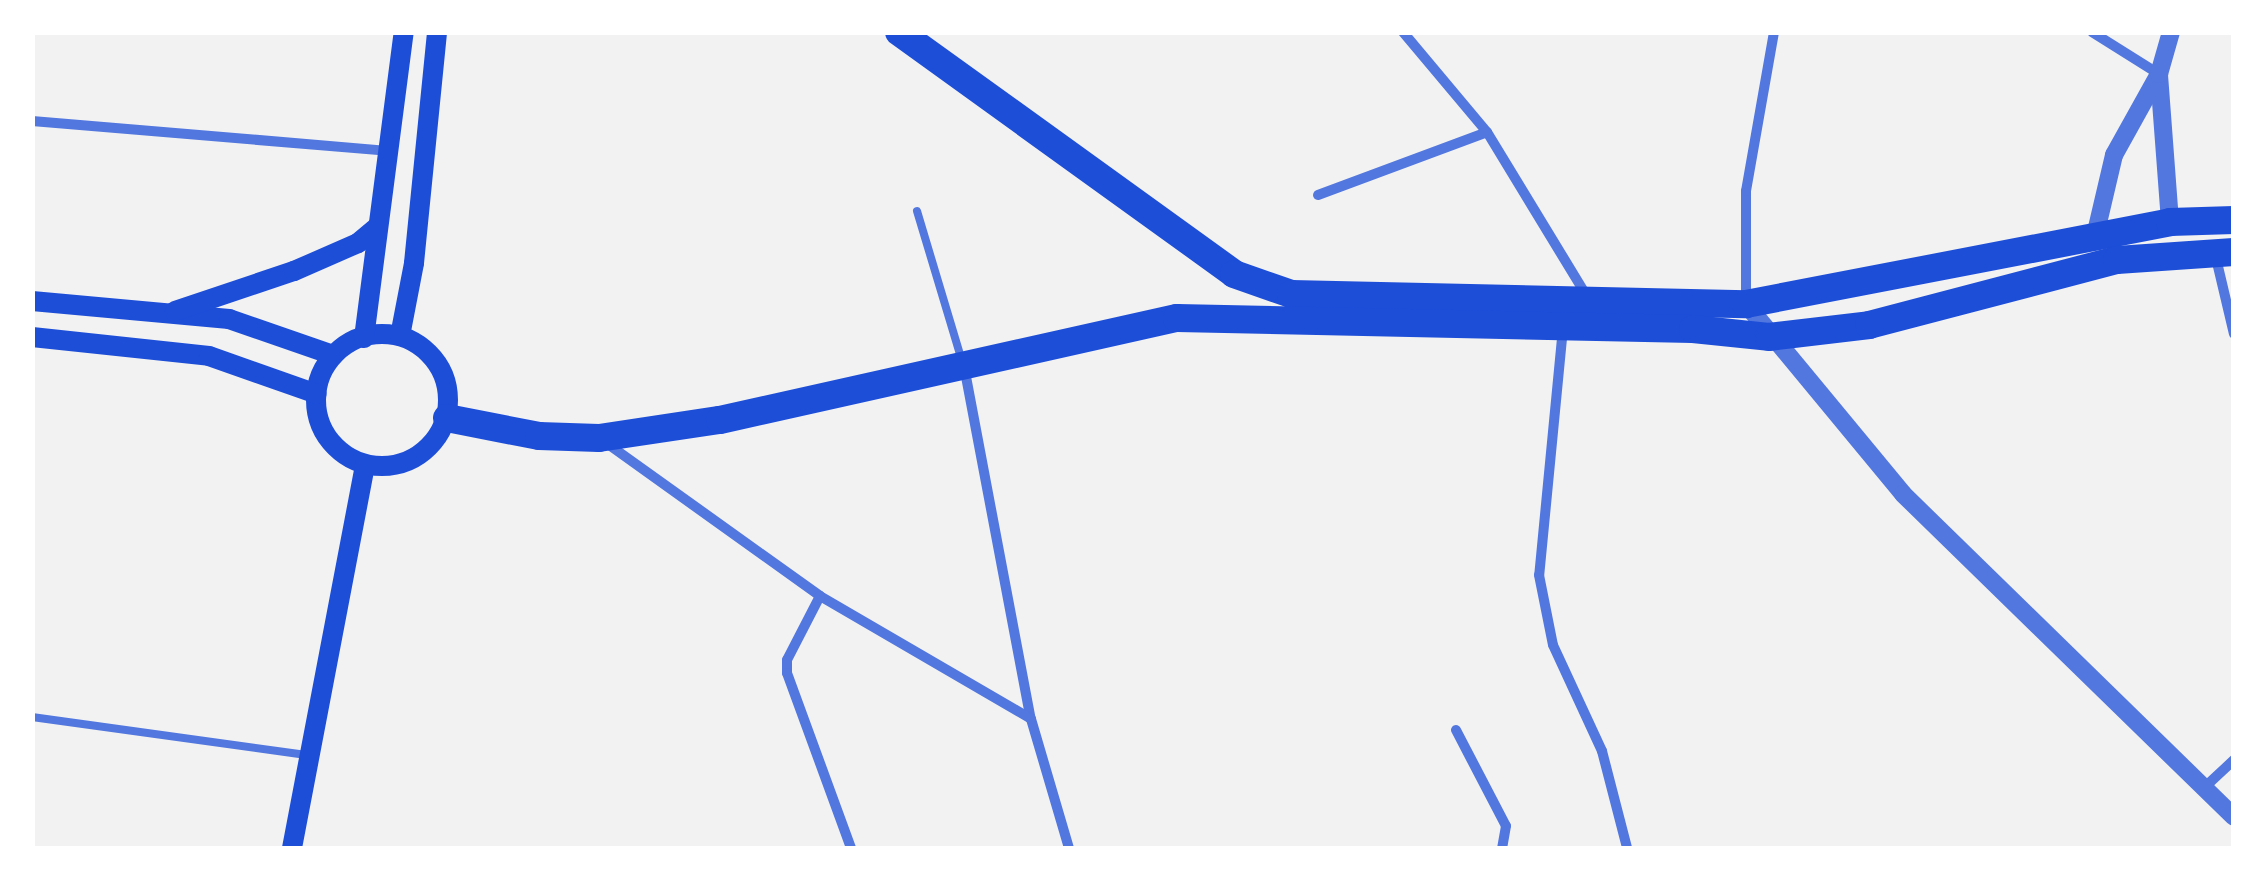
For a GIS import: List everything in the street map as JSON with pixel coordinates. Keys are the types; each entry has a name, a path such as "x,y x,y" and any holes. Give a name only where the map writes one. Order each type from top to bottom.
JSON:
{"highway":[{"path":"899,32 927,45 1234,274 1291,294 1746,304 2095,236 2128,245 2224,252"},
{"path":"447,418 539,436 599,438 720,420 1177,318 1563,327 1770,337 1868,324 2128,245 2170,222 2234,220"}],"main road":[{"path":"364,338 404,32"},
{"path":"400,336 414,262 437,32"},
{"path":"168,313 294,271 358,243 377,227"},
{"path":"32,301 229,319 333,355"},
{"path":"400,336 425,348 440,367 447,418 416,458 388,467 365,464 324,434 317,394 333,355 364,338 400,336"},
{"path":"32,337 209,356 317,394"},
{"path":"292,848 306,755 365,464"}],"street":[{"path":"1404,32 1486,132 1590,301"},
{"path":"1774,32 1746,191 1746,304 1903,494 2207,785 2234,817"},
{"path":"2092,32 2159,74"},
{"path":"2095,236 2114,155 2159,74 2172,32"},
{"path":"2159,74 2170,222"},
{"path":"32,122 388,150"},
{"path":"1318,195 1486,132"},
{"path":"2224,252 2234,334"},
{"path":"1563,327 1539,575 1553,645 1602,750 1627,848"},
{"path":"964,366 1031,719 1069,848"},
{"path":"599,438 820,596 1031,719"},
{"path":"820,596 786,660 787,674 851,848"},
{"path":"1456,730 1506,826 1502,848"},
{"path":"2207,785 2234,760"}],"lane":[{"path":"917,211 964,366"},
{"path":"32,718 306,755"}]}
